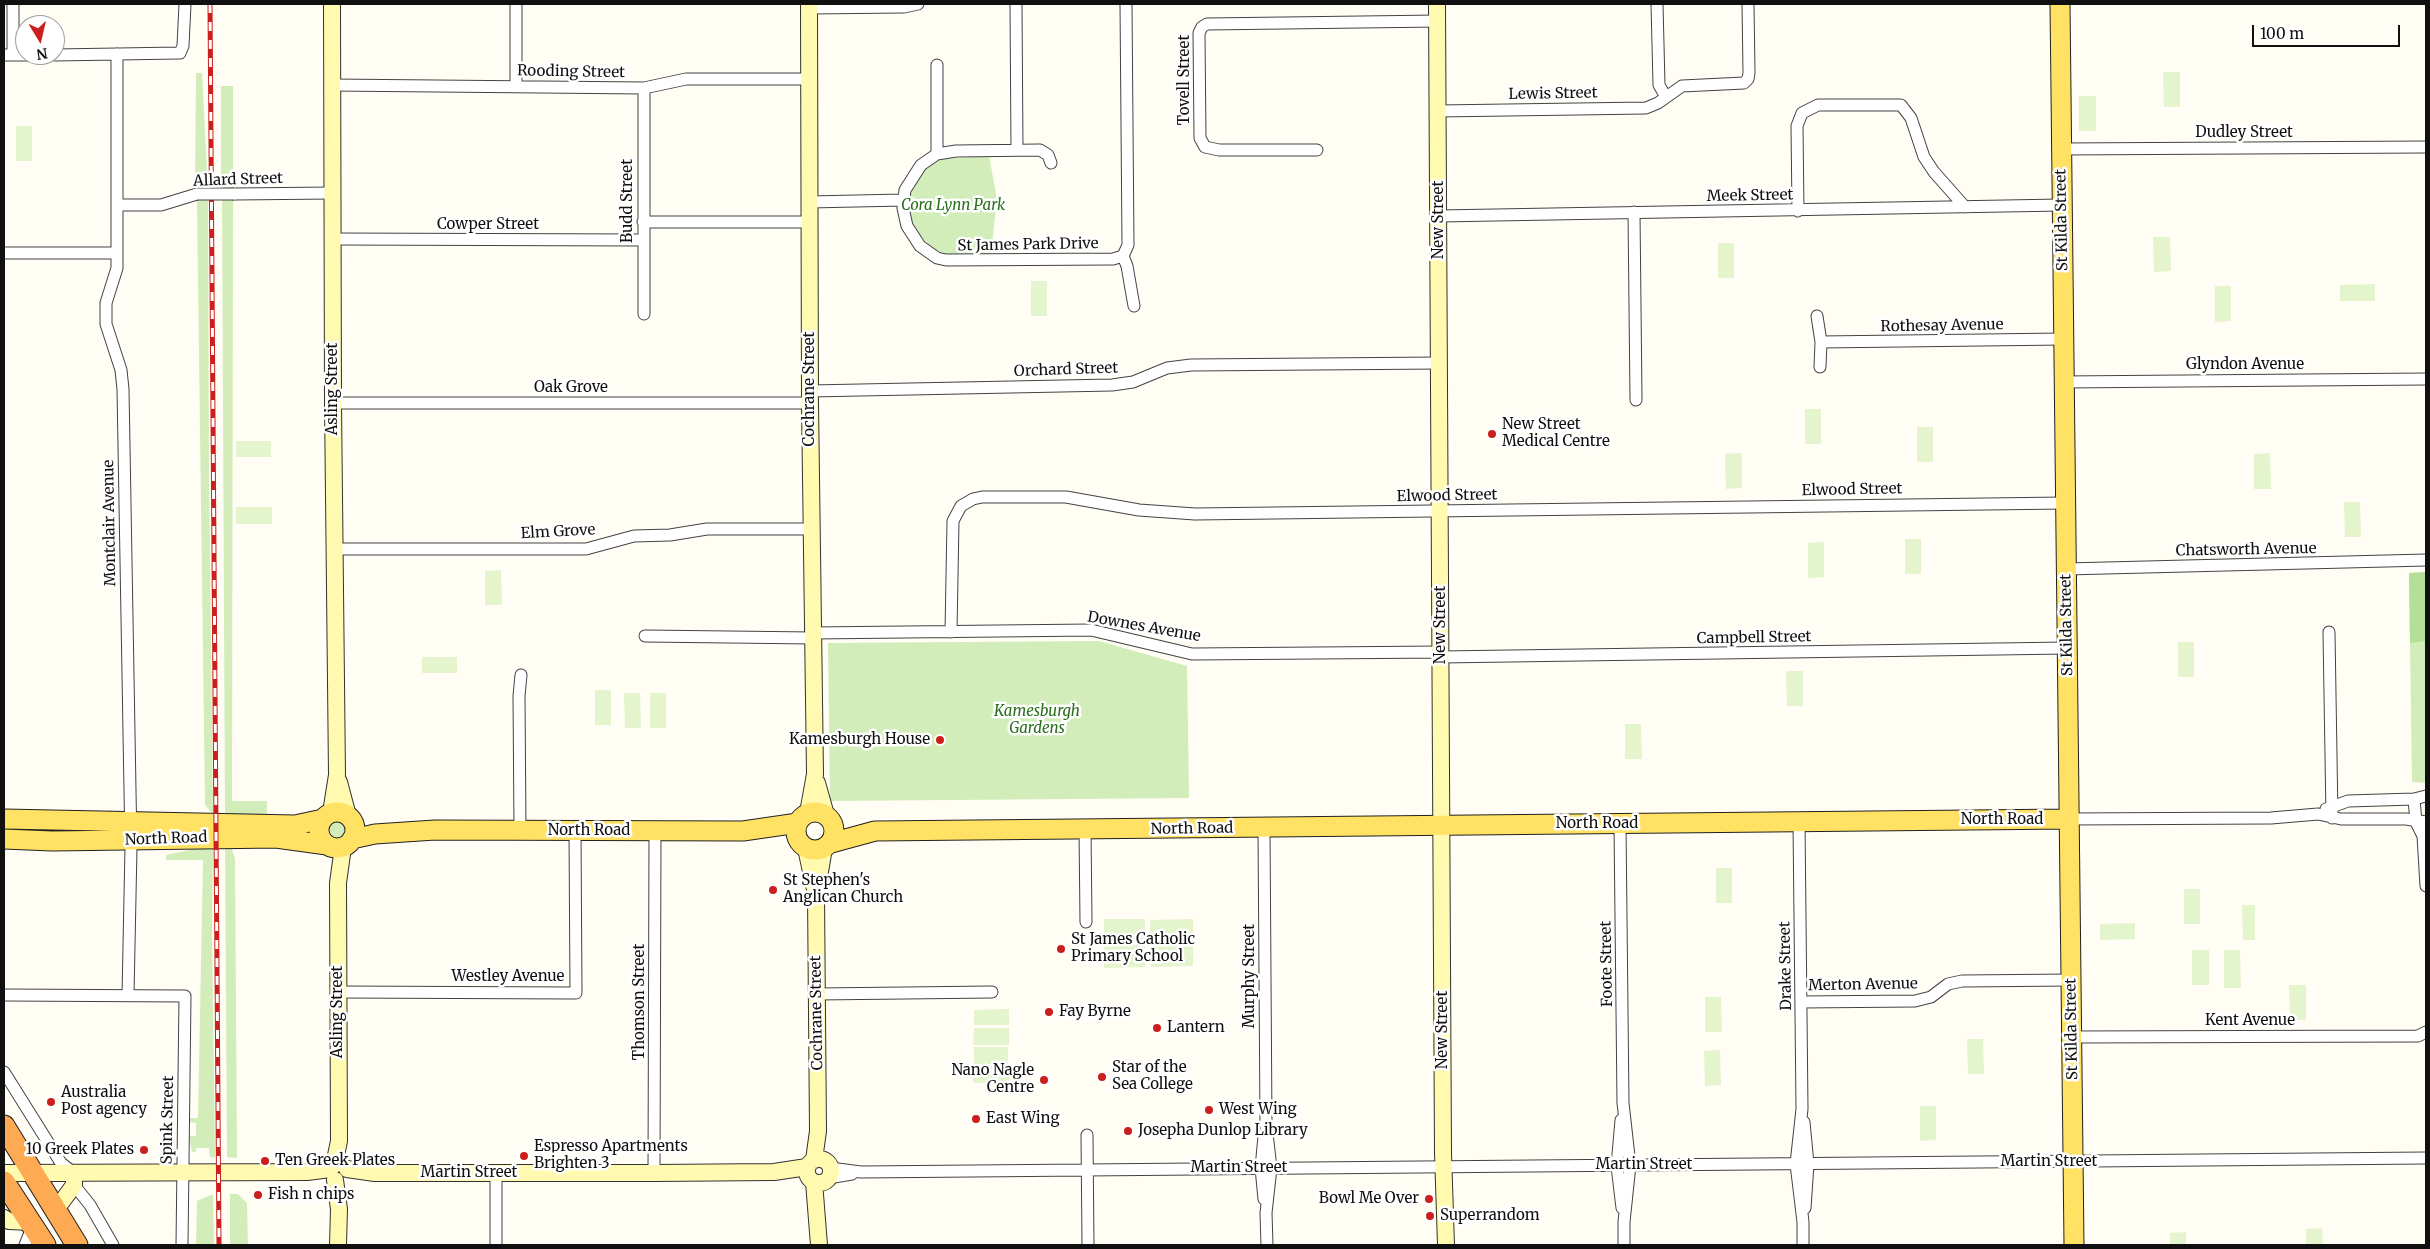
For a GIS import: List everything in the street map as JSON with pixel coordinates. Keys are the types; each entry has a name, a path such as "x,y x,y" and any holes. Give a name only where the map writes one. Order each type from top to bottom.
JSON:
{"highway":[{"path":"4,1126 76,1245"},
{"path":"4,1182 45,1245"}],"main road":[{"name":"St Kilda Street","path":"2060,4 2074,1245"},
{"name":"North Road","path":"4,819 295,825 338,816 435,830"},
{"path":"338,816 355,828 338,844 323,841 319,830 338,816"},
{"name":"North Road","path":"4,839 52,841 276,838 338,844 375,834 435,830 875,831 2068,819"}],"street":[{"path":"9,55 13,4"},
{"path":"65,55 177,53 182,51 185,4"},
{"name":"Asling Street","path":"332,4 334,549 338,816"},
{"path":"516,4 516,86"},
{"path":"809,6 904,7 918,4"},
{"path":"1016,4 1017,150"},
{"path":"1126,4 1128,244 1123,256 1127,266 1134,306"},
{"name":"New Street","path":"1437,4 1446,1245"},
{"path":"1658,4 1659,85 1666,97"},
{"name":"Lewis Street","path":"1438,111 1646,108 1682,86 1738,85 1748,79 1748,4"},
{"name":"Cochrane Street","path":"809,6 811,529 819,1245"},
{"name":"Tovell Street","path":"1317,150 1219,150 1208,148 1202,143 1200,138 1199,33 1202,27 1208,24 1438,21"},
{"name":"Montclair Avenue","path":"117,54 117,253 116,268 106,303 106,324 121,370 123,389 130,822 128,996"},
{"path":"936,65 937,154"},
{"name":"Rooding Street","path":"332,85 644,88 686,79 809,79"},
{"name":"Budd Street","path":"644,88 644,314"},
{"path":"1798,211 1797,126 1802,113 1818,105 1901,105 1911,118 1924,156 1934,172 1965,207"},
{"name":"Dudley Street","path":"2061,149 2426,147"},
{"path":"643,222 903,204 905,190 914,174 929,158 937,154 956,151 1017,150 1045,152 1050,163"},
{"name":"Allard Street","path":"117,205 161,205 197,194 332,194"},
{"name":"St James Park Drive","path":"903,204 907,226 920,246 937,258 946,260 1113,259 1123,256"},
{"name":"Meek Street","path":"1439,216 2061,205"},
{"path":"1634,212 1636,400"},
{"name":"Cowper Street","path":"332,239 643,240"},
{"path":"4,253 117,253"},
{"path":"1817,316 1821,342 1820,367"},
{"name":"Rothesay Avenue","path":"1821,342 2063,339"},
{"name":"Orchard Street","path":"810,397 1112,385 1133,382 1167,368 1191,365 1440,363"},
{"name":"Glyndon Avenue","path":"2063,382 2426,379"},
{"name":"Oak Grove","path":"333,403 810,397"},
{"name":"Elwood Street","path":"951,632 952,529 957,511 973,499 1066,497 1139,510 1195,514 2065,503"},
{"name":"Elm Grove","path":"334,549 586,549 634,536 670,535 707,529 811,529"},
{"name":"Chatsworth Avenue","path":"2066,569 2426,560"},
{"name":"Downes Avenue","path":"645,636 1091,630 1192,654 1441,655"},
{"path":"2329,632 2332,818"},
{"name":"Campbell Street","path":"1441,655 2067,648"},
{"path":"520,830 519,696 521,676"},
{"name":"North Road","path":"2318,814 2332,805 2348,801 2414,799 2426,796"},
{"path":"2414,799 2423,836 2426,886"},
{"name":"North Road","path":"2068,819 2271,818 2318,814 2332,818 2406,819 2421,822"},
{"name":"Drake Street","path":"1799,822 1802,1109 1808,1164 1803,1245"},
{"name":"Foote Street","path":"1620,824 1623,1103 1630,1165 1624,1222 1624,1245"},
{"name":"Murphy Street","path":"1264,828 1267,1245"},
{"path":"1085,829 1086,922"},
{"name":"Westley Avenue","path":"338,992 576,993 575,831"},
{"name":"Thomson Street","path":"654,1173 655,831"},
{"name":"Asling Street","path":"338,844 338,1245"},
{"name":"Merton Avenue","path":"1801,1002 1915,1001 1931,997 1948,984 1962,981 2071,980"},
{"path":"817,994 992,992"},
{"path":"4,995 128,996"},
{"name":"Spink Street","path":"128,996 186,996 182,1245"},
{"name":"Kent Avenue","path":"2072,1037 2418,1036 2426,1032"},
{"path":"4,1072 74,1179 113,1245"},
{"name":"Foote Street","path":"1623,1103 1617,1166 1624,1222"},
{"name":"Drake Street","path":"1802,1109 1796,1164 1803,1222"},
{"path":"1087,1136 1088,1245"},
{"name":"Martin Street","path":"4,1173 32,1173 74,1179 182,1173 861,1172 2426,1158"},
{"path":"496,1173 496,1245"},
{"path":"55,1211 74,1179"},
{"path":"4,1218 9,1221 32,1224 25,1245"}],"green space":[{"path":"2163,72 2180,72 2180,107 2164,107"},
{"path":"196,73 202,73 208,189 195,188"},
{"path":"221,86 233,86 233,189 221,188"},
{"path":"2079,96 2096,96 2096,131 2079,131"},
{"path":"16,126 32,126 32,161 16,161"},
{"name":"Cora Lynn Park","path":"989,156 997,199 991,254 947,254 934,249 918,235 909,213 911,193 917,179 926,169 941,159"},
{"path":"208,199 213,814 205,805 197,204 197,200"},
{"path":"222,199 233,199 232,801 267,801 267,813 263,818 225,818"},
{"path":"2153,237 2170,237 2171,271 2154,272"},
{"path":"1718,243 1734,243 1734,278 1718,278"},
{"path":"1031,281 1047,281 1047,316 1031,316"},
{"path":"2375,284 2375,301 2340,301 2340,285"},
{"path":"2215,286 2231,286 2231,321 2215,322"},
{"path":"1805,409 1821,409 1821,444 1805,444"},
{"path":"1917,427 1933,427 1933,462 1917,462"},
{"path":"236,441 271,441 271,457 236,457"},
{"path":"1742,453 1742,488 1726,489 1725,454"},
{"path":"2270,453 2271,489 2254,489 2254,454"},
{"path":"2344,502 2360,502 2361,537 2345,537"},
{"path":"236,507 272,507 272,524 236,524"},
{"path":"1905,539 1921,539 1921,574 1905,574"},
{"path":"1824,542 1824,577 1808,578 1808,543"},
{"path":"501,570 502,605 485,605 485,571"},
{"path":"2426,572 2426,783 2412,782 2409,573"},
{"path":"2426,572 2426,641 2410,643 2409,573"},
{"name":"Kamesburgh Gardens","path":"1099,641 1187,666 1189,798 830,801 828,643"},
{"path":"2178,642 2194,642 2194,677 2178,677"},
{"path":"422,657 457,657 457,673 422,673"},
{"path":"1786,671 1803,671 1803,706 1787,706"},
{"path":"595,690 611,690 611,725 595,725"},
{"path":"624,693 640,693 641,728 625,728"},
{"path":"650,693 666,693 666,728 650,728"},
{"path":"1625,724 1641,724 1642,759 1625,759"},
{"path":"337,820 344,823 347,830 344,837 337,840 330,837 327,830 330,823"},
{"path":"213,845 212,933 215,1157 210,1158 209,1148 196,1148 196,1152 192,1152 189,1136 196,1136 196,1123 189,1122 189,1118 198,1118 203,860 166,860 166,855"},
{"path":"225,845 231,846 235,859 237,1158 227,1157"},
{"path":"1716,868 1732,868 1732,903 1716,903"},
{"path":"2184,889 2200,889 2200,924 2184,924"},
{"path":"2242,905 2255,905 2255,940 2243,940"},
{"path":"1104,919 1145,919 1145,941 1104,942"},
{"path":"1193,919 1193,966 1151,967 1150,920"},
{"path":"2135,923 2135,939 2100,940 2100,924"},
{"path":"1104,945 1145,945 1145,967 1104,968"},
{"path":"2192,950 2209,950 2209,985 2192,985"},
{"path":"2224,950 2240,950 2241,988 2224,988"},
{"path":"2289,985 2306,985 2306,1020 2290,1020"},
{"path":"1705,997 1721,997 1722,1032 1705,1032"},
{"path":"1009,1009 1009,1025 974,1025 974,1010"},
{"path":"974,1028 1009,1028 1009,1045 973,1045"},
{"path":"1967,1039 1983,1039 1984,1074 1968,1074"},
{"path":"974,1047 1008,1047 1008,1064 974,1064"},
{"path":"1720,1050 1721,1085 1705,1086 1704,1051"},
{"path":"973,1066 1009,1066 1009,1083 973,1083"},
{"path":"1920,1106 1936,1106 1936,1140 1920,1141"},
{"path":"213,1194 214,1245 196,1245 197,1201"},
{"path":"230,1194 238,1194 247,1203 248,1245 230,1245"},
{"path":"2322,1228 2323,1245 2306,1245 2306,1229"},
{"path":"2186,1232 2186,1245 2170,1245 2170,1233"}],"railway":[{"path":"210,4 219,1245"}],"place":[{"name":"New Street Medical Centre","path":"1492,434"},
{"name":"Kamesburgh House","path":"940,740"},
{"name":"St Stephen's Anglican Church","path":"773,890"},
{"name":"St James Catholic Primary School","path":"1061,949"},
{"name":"Fay Byrne","path":"1049,1012"},
{"name":"Lantern","path":"1157,1028"},
{"name":"Star of the Sea College","path":"1102,1077"},
{"name":"Nano Nagle Centre","path":"1044,1080"},
{"name":"Australia Post agency","path":"51,1102"},
{"name":"West Wing","path":"1209,1110"},
{"name":"East Wing","path":"976,1119"},
{"name":"Josepha Dunlop Library","path":"1128,1131"},
{"name":"10 Greek Plates","path":"144,1150"},
{"name":"Espresso Apartments Brighten 3","path":"524,1156"},
{"name":"Ten Greek Plates","path":"265,1161"},
{"name":"Fish n chips","path":"258,1195"},
{"name":"Bowl Me Over","path":"1429,1199"},
{"name":"Superrandom","path":"1430,1216"}]}
